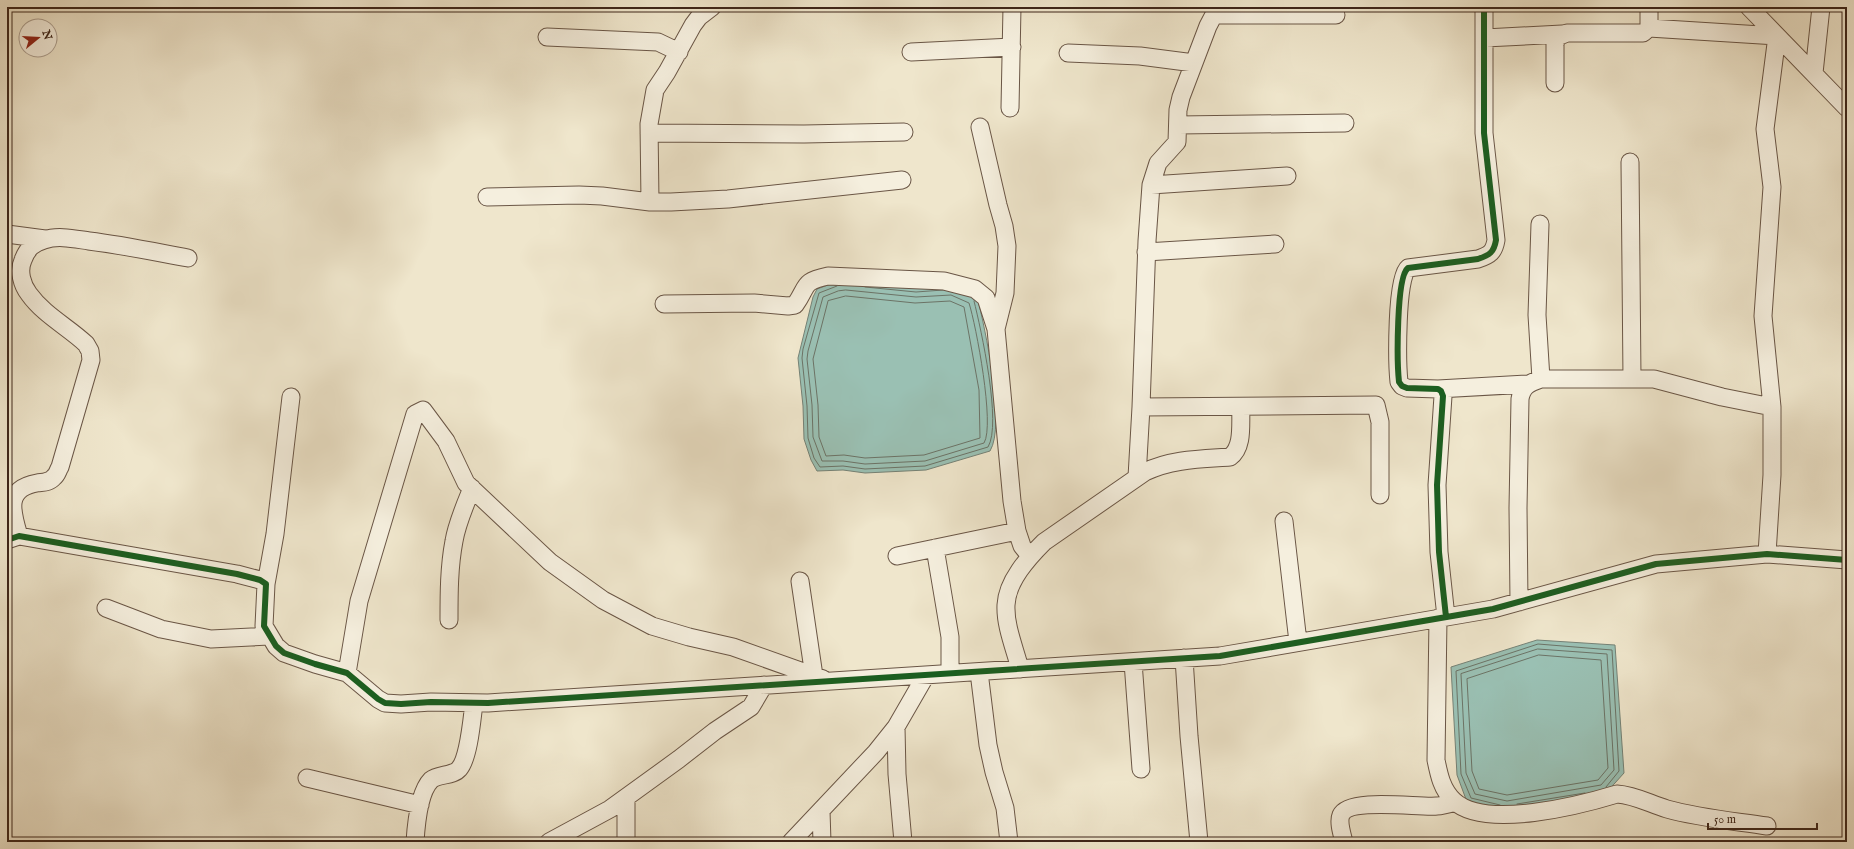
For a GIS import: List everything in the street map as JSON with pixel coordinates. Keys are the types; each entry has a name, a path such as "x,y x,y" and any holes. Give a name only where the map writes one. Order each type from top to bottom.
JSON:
{"street":[{"path":"650,202 649,133 655,90 679,52 693,25 699,17 712,7"},
{"path":"1010,108 1012,7"},
{"path":"1484,7 1484,133 1495,232 1494,248 1487,256 1478,259 1408,268 1402,277 1400,303 1399,382 1402,386 1407,388 1438,389 1534,381 1632,378 1654,379 1722,397 1772,407"},
{"path":"1649,7 1649,28"},
{"path":"1749,7 1847,108"},
{"path":"1814,73 1821,7"},
{"path":"1137,477 1146,252 1151,185 1158,163 1177,142 1178,110 1181,97 1216,11 1336,15"},
{"path":"1485,38 1567,33 1643,33 1649,28 1777,36"},
{"path":"1555,83 1555,44 1557,37 1562,34"},
{"path":"1767,554 1772,475 1772,407 1763,316 1772,187 1765,129 1777,36"},
{"path":"547,37 658,42 679,52"},
{"path":"911,52 1012,47"},
{"path":"1068,53 1140,56 1194,64"},
{"path":"1178,125 1345,123"},
{"path":"980,127 1004,226 1007,246 1005,293 996,329"},
{"path":"649,133 804,134 904,132"},
{"path":"1630,162 1632,378"},
{"path":"1151,185 1287,176"},
{"path":"487,197 602,196 650,202 728,199 902,180"},
{"path":"1534,381 1540,224"},
{"path":"7,234 44,239"},
{"path":"188,258 56,237 44,239 34,244 27,250 22,263 22,282 29,294 46,312 86,344 91,360 60,467 54,477 47,482 26,486 17,493 12,502 14,517 13,538 238,574 260,580 266,584"},
{"path":"1146,252 1275,244"},
{"path":"664,304 754,303 788,306 795,305 806,284 813,279 828,276 944,281 975,289 986,298 996,329 1006,452 1017,531 1022,546 1030,556"},
{"path":"1519,602 1518,508 1520,399 1521,390 1534,381"},
{"path":"1438,389 1441,391 1442,396 1438,485 1442,618 1436,760 1440,780 1448,794 1455,802 1472,810 1488,814 1517,814 1554,809 1617,794 1627,795 1668,809 1767,826"},
{"path":"291,397 275,534 266,584 264,626 276,646 284,653 347,673 385,703 474,703 764,686 821,679 979,672 1220,656 1493,609 1656,564 1767,554 1847,560"},
{"path":"1141,407 1376,405 1380,422 1380,495"},
{"path":"1020,669 1008,624 1006,604 1012,583 1030,556 1044,542 1137,477 1154,468 1168,464 1230,457 1235,454 1239,445 1241,407"},
{"path":"347,673 358,601 380,534 404,446 415,414 423,410 446,441 455,456 461,474 472,488 550,562 603,600 652,626 689,637 732,647 821,679"},
{"path":"449,620 449,576 454,539 461,515 472,488"},
{"path":"1284,521 1298,642"},
{"path":"897,556 1017,531"},
{"path":"936,548 950,637 950,673"},
{"path":"800,581 821,679"},
{"path":"106,608 161,629 211,639 269,636"},
{"path":"1184,658 1189,736 1199,842"},
{"path":"1133,662 1141,769"},
{"path":"979,672 988,745 994,772 1006,808 1009,842"},
{"path":"791,842 876,752 896,727 926,675"},
{"path":"549,842 610,809 715,731 752,707 764,686"},
{"path":"415,842 416,822 420,805 431,780 459,770 462,764 468,743 474,703"},
{"path":"896,727 897,774 903,842"},
{"path":"307,778 420,805"},
{"path":"626,798 626,842"},
{"path":"1344,842 1340,820 1341,814 1345,810 1353,807 1396,804 1438,806 1455,802"},
{"path":"821,811 822,842"}],"water":[{"path":"836,282 933,286 977,296 989,352 995,399 996,420 994,438 990,451 926,470 865,473 843,470 817,471 811,460 804,439 803,406 798,358 813,297 817,289"},
{"path":"1537,640 1615,645 1624,773 1606,793 1507,810 1467,802 1457,775 1451,667"}],"cycle path":[{"path":"1446,617 1439,552 1437,485 1443,396 1441,391 1438,389 1407,388 1402,386 1399,382 1399,303 1404,275 1408,268 1478,259 1491,252 1495,244 1496,240 1484,133 1484,7"},
{"path":"7,540 19,536 237,574 260,580 266,584 264,626 276,646 284,653 347,673 385,703 401,704 431,702 488,703 1220,656 1493,609 1656,564 1767,554 1847,560"}]}
